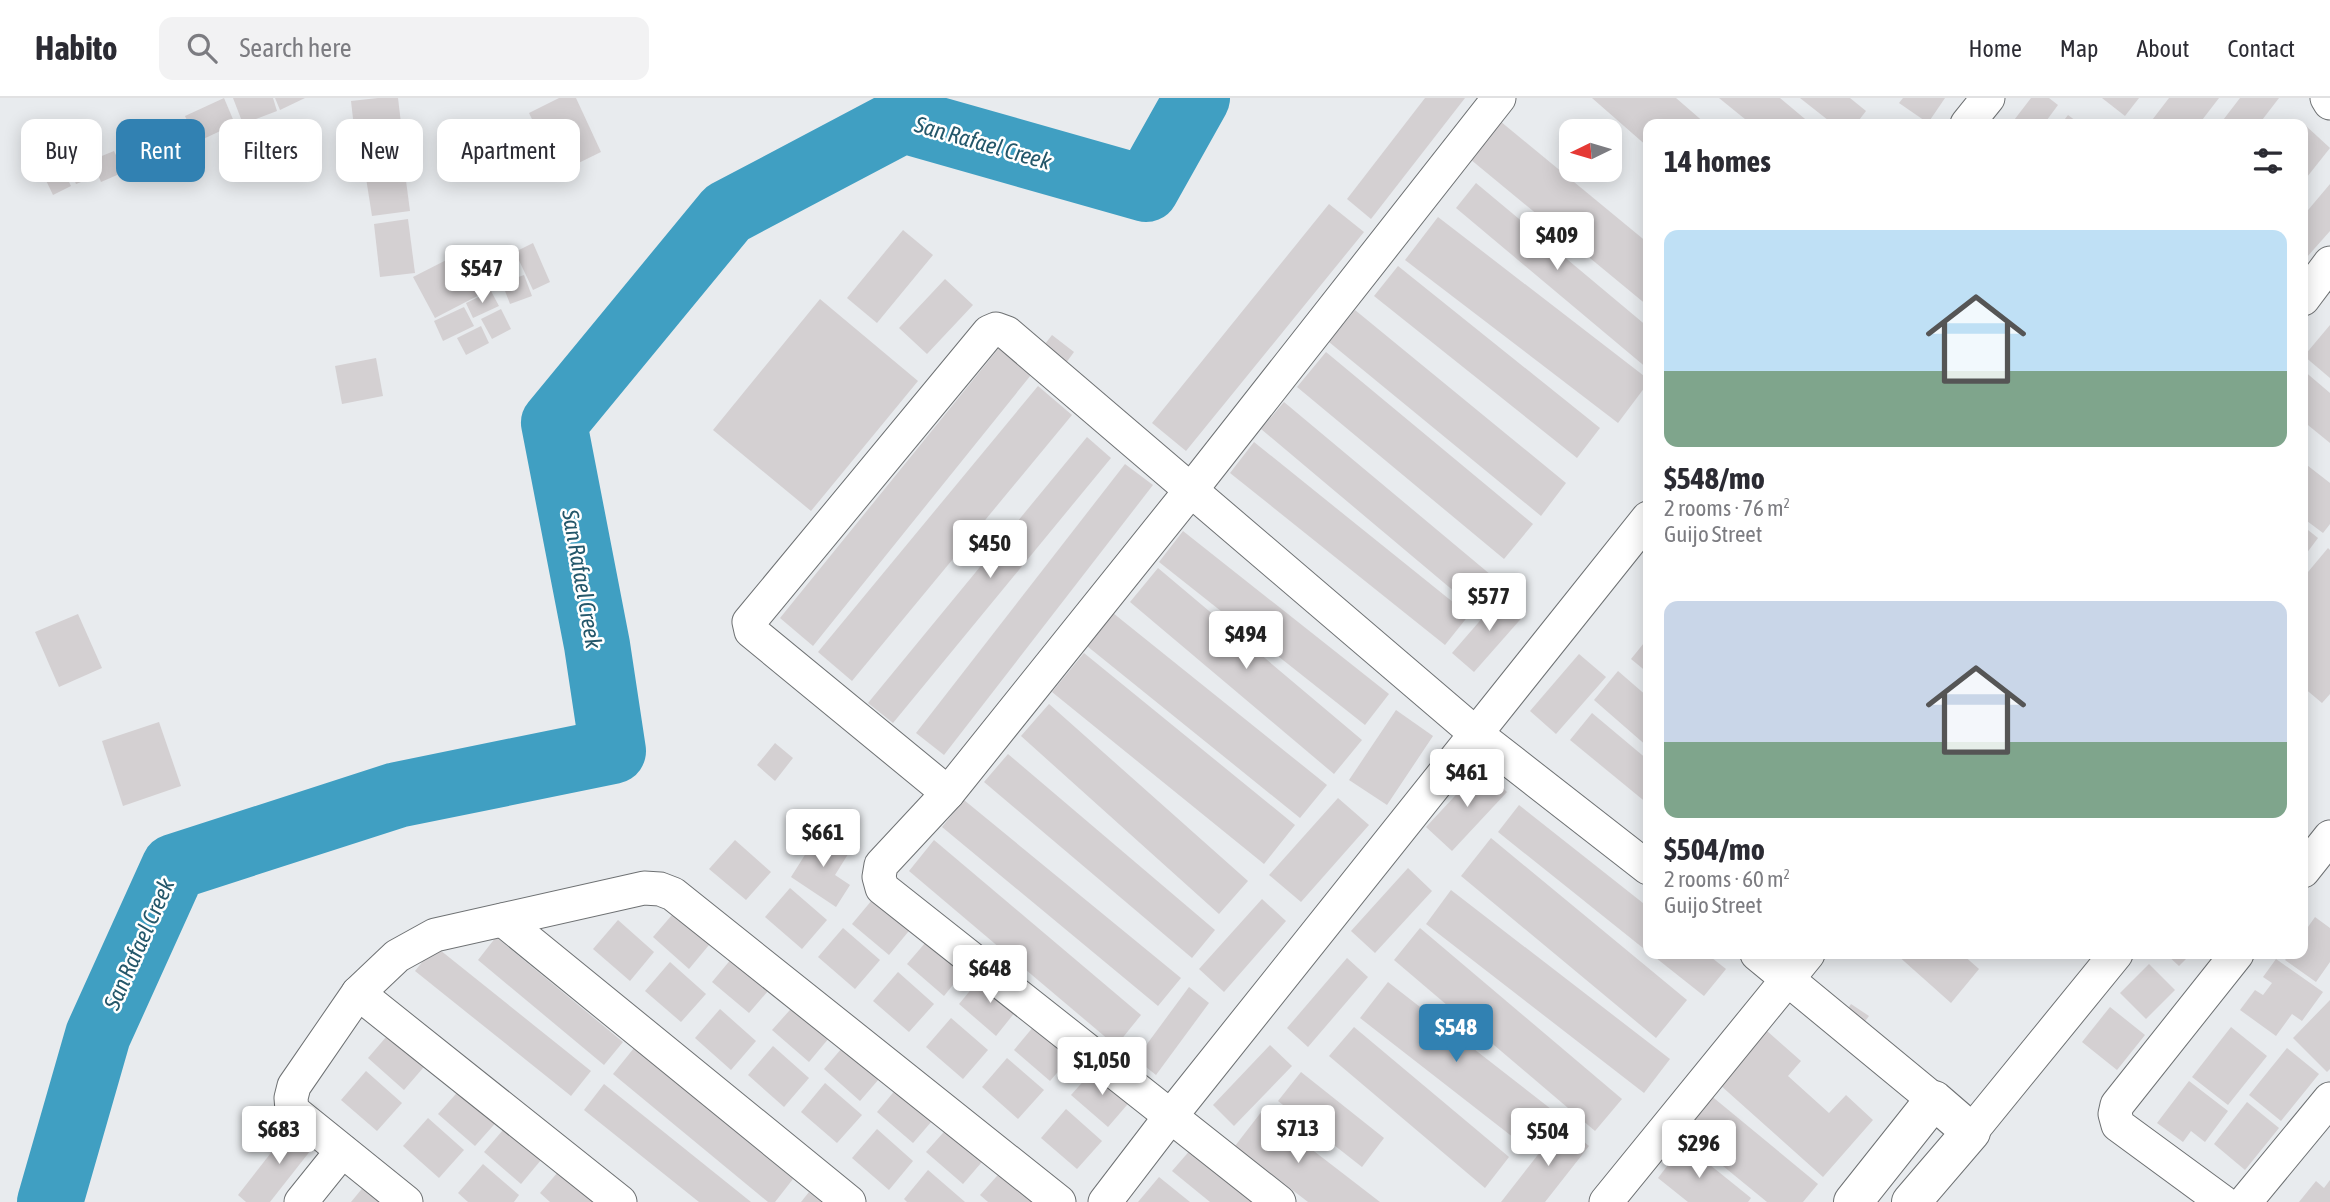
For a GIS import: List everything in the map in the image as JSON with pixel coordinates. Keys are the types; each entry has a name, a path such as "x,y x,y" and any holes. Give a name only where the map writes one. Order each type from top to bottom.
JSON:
{"street":[{"path":"1279,1202 882,888 879,877 881,865 948,793 1191,490 1499,98"},
{"path":"1971,119 1988,98"},
{"path":"2326,98 2330,103"},
{"path":"2308,293 2330,264"},
{"path":"948,793 751,631 749,622 989,332 996,329 1007,333 1475,733 1643,865"},
{"path":"1105,1202 1643,524"},
{"path":"2308,865 2330,837"},
{"path":"406,1202 292,1110 294,1086 358,993 397,956 435,936 644,888 660,889 673,894 1059,1202"},
{"path":"503,920 849,1202"},
{"path":"1774,959 1799,966 1934,1100 1971,1132"},
{"path":"1911,1202 2112,959"},
{"path":"2223,1202 2118,1125 2116,1114 2117,1105 2233,959"},
{"path":"1606,1202 1799,966"},
{"path":"358,993 620,1202"},
{"path":"2245,1202 2330,1098"},
{"path":"1853,1202 1934,1100"},
{"path":"302,1202 342,1151"}],"building":[{"path":"224,98 233,119 219,119 219,132 205,138 205,119 186,119 185,116"},
{"path":"233,98 273,98 277,111 256,119 241,119"},
{"path":"275,98 305,98 280,110"},
{"path":"398,98 401,119 353,119 351,101"},
{"path":"559,98 576,98 601,152 580,162 580,119 532,119 529,113"},
{"path":"1425,98 1465,98 1371,219 1347,199"},
{"path":"1592,98 1676,98 1700,119 1643,119 1643,143 1622,124 1622,119 1616,119"},
{"path":"1719,98 1780,98 1805,119 1745,119"},
{"path":"1800,98 1850,98 1866,111 1860,119 1827,119"},
{"path":"1903,98 1945,98 1931,119 1922,119 1899,103"},
{"path":"2031,98 2049,98 2058,105 2048,119 2015,119"},
{"path":"2102,98 2139,98 2125,116"},
{"path":"2169,98 2219,98 2203,119 2153,119"},
{"path":"2240,98 2279,98 2263,119 2224,119"},
{"path":"1500,121 1559,170 1559,182 1574,182 1643,239 1643,302 1470,159"},
{"path":"2308,128 2330,148 2308,176"},
{"path":"114,151 116,155 116,175 102,182 102,156"},
{"path":"47,182 69,182 71,186 53,195"},
{"path":"367,182 406,182 410,211 372,216"},
{"path":"1476,183 1643,323 1643,365 1456,208"},
{"path":"2330,184 2330,231 2308,256 2308,210"},
{"path":"1329,204 1364,232 1186,451 1152,423"},
{"path":"1438,217 1643,375 1643,390 1618,423 1405,260"},
{"path":"408,219 415,273 380,277 374,224"},
{"path":"903,230 933,255 877,323 847,298"},
{"path":"533,243 550,282 533,290 515,252"},
{"path":"466,250 487,291 435,318 413,277"},
{"path":"1398,266 1600,428 1577,458 1374,296"},
{"path":"524,275 532,296 510,304 502,283"},
{"path":"945,279 973,305 927,354 899,328"},
{"path":"491,291 499,306 473,318 466,303"},
{"path":"820,299 918,381 811,511 713,430"},
{"path":"464,307 474,326 443,341 434,321"},
{"path":"501,309 511,329 492,339 481,319"},
{"path":"1355,310 1566,483 1541,516 1329,342"},
{"path":"2330,325 2330,378 2308,359 2308,351"},
{"path":"481,326 489,343 466,355 457,338"},
{"path":"1052,335 1074,352 1060,371 1038,353"},
{"path":"1003,343 1035,370 813,646 780,618"},
{"path":"1326,352 1533,524 1504,559 1297,387"},
{"path":"376,358 383,396 342,404 335,366"},
{"path":"2308,374 2330,393 2330,443 2308,425"},
{"path":"1038,386 1072,415 852,681 818,652"},
{"path":"1284,402 1491,575 1468,603 1261,429"},
{"path":"1087,437 1111,458 893,723 868,703"},
{"path":"1254,442 1469,615 1445,645 1230,473"},
{"path":"1125,464 1153,485 944,755 916,733"},
{"path":"2308,466 2330,483 2330,524 2323,533 2308,522"},
{"path":"2308,530 2318,538 2308,551"},
{"path":"1183,531 1389,694 1365,725 1159,562"},
{"path":"2328,548 2330,694 2322,703 2308,691 2308,572"},
{"path":"1158,568 1362,740 1334,774 1130,602"},
{"path":"1504,593 1526,613 1474,672 1452,653"},
{"path":"1113,613 1327,785 1300,818 1087,646"},
{"path":"78,614 102,668 59,687 35,632"},
{"path":"1643,644 1643,669 1631,659"},
{"path":"1084,653 1295,825 1264,864 1052,692"},
{"path":"1579,654 1606,677 1556,734 1530,711"},
{"path":"1618,671 1643,693 1643,743 1594,700"},
{"path":"1049,704 1248,881 1219,914 1021,736"},
{"path":"1396,710 1433,736 1387,805 1349,780"},
{"path":"1592,713 1643,756 1643,800 1570,740"},
{"path":"159,722 181,786 123,806 102,741"},
{"path":"775,743 793,758 775,781 757,765"},
{"path":"1008,754 1215,930 1192,958 984,782"},
{"path":"1481,768 1507,792 1452,851 1426,827"},
{"path":"1338,798 1369,825 1301,902 1269,875"},
{"path":"964,800 1181,978 1158,1006 942,827"},
{"path":"1519,805 1643,903 1643,948 1498,832"},
{"path":"820,831 850,851 835,875 850,885 836,907 791,877"},
{"path":"1491,838 1687,1000 1656,1038 1461,876"},
{"path":"735,840 771,872 746,900 709,869"},
{"path":"934,840 1141,1015 1116,1046 909,871"},
{"path":"1408,868 1432,891 1375,953 1351,931"},
{"path":"790,888 827,920 802,949 765,917"},
{"path":"1451,890 1670,1059 1644,1093 1426,924"},
{"path":"877,894 913,926 889,955 852,924"},
{"path":"1262,899 1286,921 1224,992 1199,969"},
{"path":"678,908 714,939 689,969 653,937"},
{"path":"2315,917 2330,928 2330,962 2316,982 2285,960 2308,959 2308,927"},
{"path":"618,920 654,952 630,981 593,949"},
{"path":"843,928 880,960 855,989 818,957"},
{"path":"1420,928 1622,1099 1595,1131 1394,960"},
{"path":"932,935 968,966 944,996 907,964"},
{"path":"496,937 623,1042 604,1065 478,960"},
{"path":"435,946 591,1071 571,1096 415,971"},
{"path":"737,952 774,984 749,1013 712,982"},
{"path":"1347,958 1368,977 1308,1047 1287,1028"},
{"path":"1657,959 1713,959 1726,969 1704,996"},
{"path":"1902,959 1968,959 1979,969 1951,1003"},
{"path":"2171,959 2186,959 2179,966"},
{"path":"2276,959 2323,992 2302,1021 2292,1014 2276,1036 2240,1010 2255,990 2263,995 2272,983 2263,977"},
{"path":"670,962 706,994 681,1022 645,991"},
{"path":"2149,964 2175,990 2146,1019 2120,993"},
{"path":"898,972 934,1004 909,1032 873,1001"},
{"path":"983,975 1020,1006 996,1036 959,1004"},
{"path":"1388,982 1551,1109 1523,1145 1360,1018"},
{"path":"1189,987 1209,1003 1156,1075 1136,1059"},
{"path":"2330,1000 2330,1069 2327,1072 2293,1038"},
{"path":"798,1001 834,1032 809,1062 772,1030"},
{"path":"1851,1004 1869,1016 1856,1033 1840,1020"},
{"path":"2110,1007 2145,1035 2117,1070 2082,1042"},
{"path":"720,1009 756,1041 731,1070 695,1038"},
{"path":"951,1018 988,1050 963,1079 926,1047"},
{"path":"1039,1020 1075,1052 1050,1081 1014,1050"},
{"path":"1758,1023 1801,1061 1788,1076 1829,1113 1846,1095 1873,1120 1823,1177 1710,1076"},
{"path":"1354,1027 1509,1157 1485,1188 1329,1056"},
{"path":"2231,1027 2267,1056 2228,1105 2192,1077"},
{"path":"393,1029 429,1061 404,1090 368,1058"},
{"path":"848,1041 885,1072 860,1101 824,1069"},
{"path":"1270,1045 1292,1066 1234,1126 1213,1105"},
{"path":"773,1046 809,1078 784,1107 748,1075"},
{"path":"634,1048 793,1179 775,1202 768,1202 613,1074"},
{"path":"2287,1048 2319,1074 2281,1121 2249,1095"},
{"path":"1007,1058 1044,1090 1018,1119 982,1087"},
{"path":"1096,1067 1133,1098 1108,1127 1071,1095"},
{"path":"366,1071 402,1103 377,1131 341,1100"},
{"path":"1301,1072 1384,1138 1362,1167 1278,1101"},
{"path":"2189,1081 2228,1111 2205,1142 2191,1131 2183,1142 2157,1123"},
{"path":"902,1082 938,1114 913,1143 877,1112"},
{"path":"825,1083 862,1115 837,1143 801,1112"},
{"path":"604,1084 751,1202 699,1202 584,1110"},
{"path":"463,1086 500,1118 475,1146 438,1114"},
{"path":"1709,1094 1818,1184 1803,1202 1767,1202 1679,1130"},
{"path":"2247,1102 2279,1128 2245,1170 2214,1144"},
{"path":"1066,1109 1102,1141 1077,1169 1041,1138"},
{"path":"1262,1111 1380,1202 1308,1202 1235,1146"},
{"path":"428,1118 464,1150 439,1178 403,1146"},
{"path":"295,1122 318,1141 270,1202 246,1202 238,1195"},
{"path":"509,1123 546,1154 521,1184 484,1152"},
{"path":"951,1124 987,1156 963,1184 926,1152"},
{"path":"1562,1124 1589,1146 1545,1202 1501,1202"},
{"path":"877,1129 913,1161 889,1190 852,1158"},
{"path":"1684,1144 1751,1198 1748,1202 1688,1202 1658,1178"},
{"path":"1192,1148 1257,1202 1210,1202 1172,1171"},
{"path":"483,1164 519,1195 514,1202 468,1202 458,1193"},
{"path":"564,1165 597,1202 550,1202 540,1193"},
{"path":"1005,1167 1038,1202 988,1202 980,1195"},
{"path":"928,1170 965,1202 907,1202 904,1199"},
{"path":"1159,1177 1190,1202 1138,1202"},
{"path":"370,1179 386,1202 351,1202"},
{"path":"2330,1180 2330,1202 2299,1202 2316,1181 2324,1188"},
{"path":"809,1192 821,1202 801,1202"}],"waterway":[{"name":"San Rafael Creek","path":"50,1202 98,1035 174,867 397,795 613,751 597,645 554,423 727,213 903,120 1146,189 1197,98"}]}
